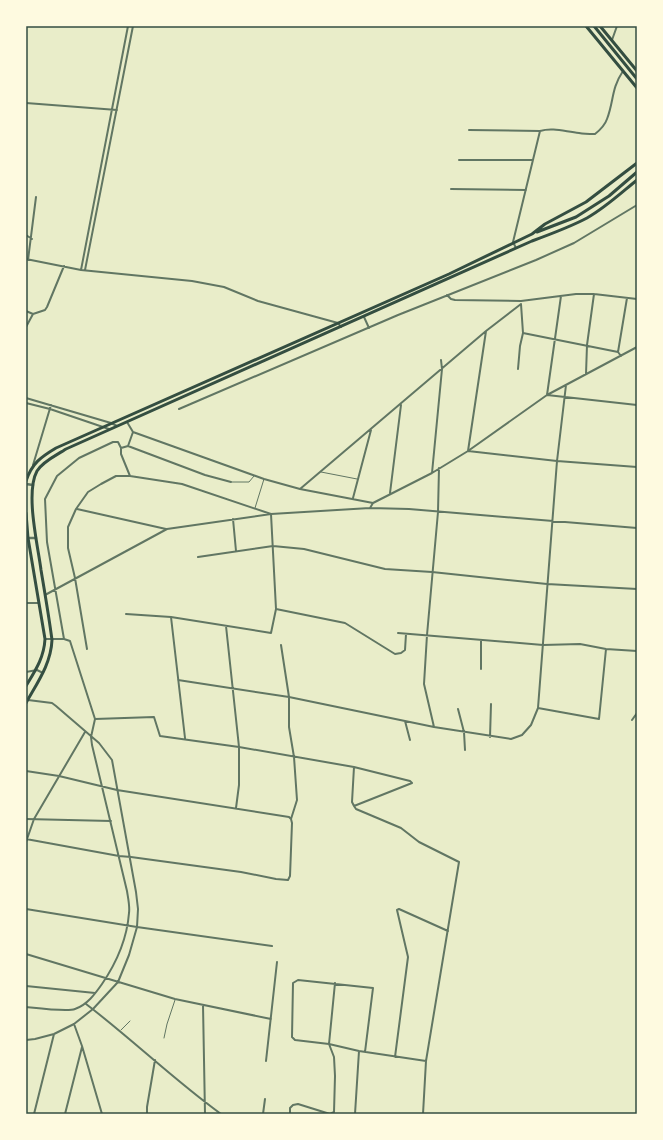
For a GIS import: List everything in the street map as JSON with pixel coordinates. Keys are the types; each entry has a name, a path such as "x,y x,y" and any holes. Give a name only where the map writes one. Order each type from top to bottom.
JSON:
{"main road":[{"path":"586,26 637,88"},
{"path":"594,26 637,79"},
{"path":"600,26 637,71"},
{"path":"532,234 545,224 586,202 637,163"},
{"path":"26,482 32,466 56,448 449,274 513,242 576,217 609,196 637,172"},
{"path":"27,702 50,658 52,640 36,538 32,501 33,485 37,471 45,463 66,449 516,248 569,227 608,204 637,180"},
{"path":"94,431 97,436"},
{"path":"26,513 27,538 45,639 44,648 36,670 26,685"}],"street":[{"path":"81,270 128,26"},
{"path":"85,270 133,26"},
{"path":"612,40 617,26"},
{"path":"469,130 559,130 595,134 603,127 607,119 614,86 623,71"},
{"path":"26,102 116,110"},
{"path":"516,248 513,242 540,131"},
{"path":"459,160 533,160"},
{"path":"101,165 106,165"},
{"path":"451,189 526,190"},
{"path":"36,197 32,239 27,260 81,270 192,281 224,287 258,301 338,323 341,327"},
{"path":"179,409 447,295 536,260 574,243 637,205"},
{"path":"26,235 32,239"},
{"path":"26,311 33,314 45,310 64,266"},
{"path":"447,295 451,299 455,300 521,302 561,296 594,294 637,299"},
{"path":"586,374 587,345 594,294"},
{"path":"547,395 561,296"},
{"path":"618,352 627,298"},
{"path":"300,490 521,302"},
{"path":"518,368 523,333 521,302"},
{"path":"26,327 33,314"},
{"path":"364,317 369,328"},
{"path":"468,451 486,331"},
{"path":"523,333 618,352 621,356"},
{"path":"370,508 373,503 390,493 432,473 468,451 547,395 637,347"},
{"path":"432,473 442,369 441,360"},
{"path":"178,680 289,697 490,737 511,739 522,735 531,725 538,708 557,461 566,385"},
{"path":"547,395 637,405"},
{"path":"26,398 111,423 118,427"},
{"path":"26,403 103,426 110,430"},
{"path":"390,493 401,403"},
{"path":"32,466 51,405"},
{"path":"124,417 133,432 255,476 300,490 353,498 373,503"},
{"path":"353,498 372,429"},
{"path":"128,446 133,432"},
{"path":"64,639 47,542 45,499 57,476 79,458 113,442 118,442 121,448 121,454 130,476"},
{"path":"121,448 128,446 205,475 231,482"},
{"path":"468,451 637,468"},
{"path":"434,727 424,684 438,512 439,468"},
{"path":"87,649 75,578 68,548 68,527 76,509 88,492 116,476 130,476 182,484 271,514"},
{"path":"26,482 33,485"},
{"path":"45,595 168,529 271,514 370,508 637,528"},
{"path":"76,509 168,529"},
{"path":"126,614 172,617 270,633 276,609 271,514"},
{"path":"233,519 236,551"},
{"path":"27,538 36,538"},
{"path":"198,557 273,546 304,549 385,569 432,572 547,584 637,589"},
{"path":"26,603 38,603"},
{"path":"276,609 345,623 395,654 401,653 405,650 406,634"},
{"path":"172,617 184,738"},
{"path":"226,626 239,747 239,786 236,808"},
{"path":"398,633 543,645 580,644 606,649 637,651"},
{"path":"26,1007 74,1009 85,1003 95,993 116,961 122,948 129,912 127,891 92,745 91,737 95,719 70,641 64,639 45,639"},
{"path":"481,641 481,669"},
{"path":"27,839 119,856 241,872 276,879 289,879 291,819 297,800 294,757 289,727 289,697 281,645"},
{"path":"538,708 599,719 606,649"},
{"path":"26,672 36,670 43,673"},
{"path":"26,685 34,688"},
{"path":"26,1040 54,1034 74,1024 93,1009 118,982 137,927 138,909 131,857 112,760 99,743 52,703 27,702"},
{"path":"490,737 491,704"},
{"path":"458,709 464,732 465,750"},
{"path":"632,720 637,713"},
{"path":"95,719 154,717 160,736 184,738 354,767 412,782 354,806"},
{"path":"405,721 410,740"},
{"path":"26,842 34,819 85,732"},
{"path":"354,767 352,802 356,809 401,828 419,842 459,862 426,1061 423,1114"},
{"path":"26,771 59,776 117,790 236,808 245,811 289,817 291,819"},
{"path":"26,819 111,821"},
{"path":"396,1057 408,957 397,910 399,908 448,931"},
{"path":"26,909 137,927 272,946"},
{"path":"26,954 175,999 272,1020"},
{"path":"266,1061 272,1020 276,962"},
{"path":"365,1052 373,988 298,980 293,983 292,1037 295,1040 329,1044 360,1052 426,1061"},
{"path":"290,1114 290,1108 293,1105 298,1104 330,1114 334,1112 335,1070 334,1057 329,1044 335,983"},
{"path":"26,986 95,993"},
{"path":"85,1003 121,1031 204,1102 221,1114"},
{"path":"203,1005 205,1114"},
{"path":"74,1024 102,1114"},
{"path":"34,1114 54,1034"},
{"path":"65,1114 82,1046"},
{"path":"355,1114 360,1052"},
{"path":"147,1114 155,1060"},
{"path":"263,1114 265,1099"}],"lane":[{"path":"320,472 358,479"},
{"path":"231,482 249,482 255,476"},
{"path":"255,509 264,479"},
{"path":"164,1038 175,999"},
{"path":"121,1031 130,1021"}]}
